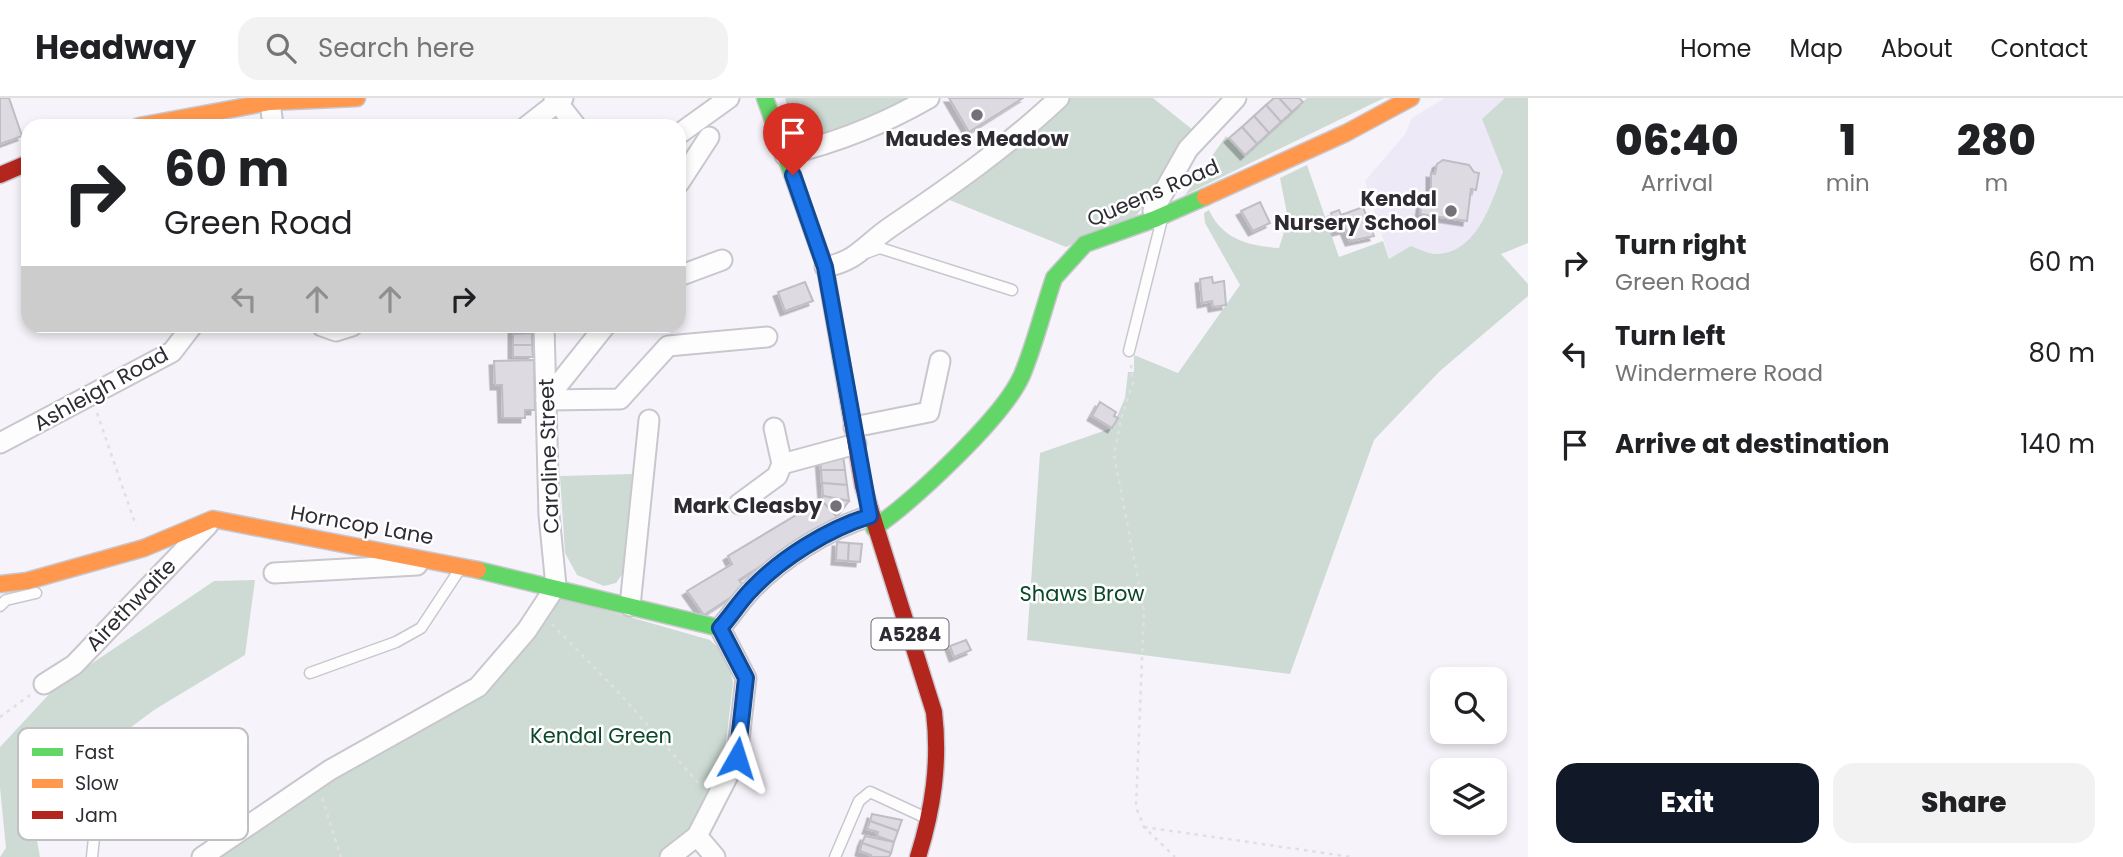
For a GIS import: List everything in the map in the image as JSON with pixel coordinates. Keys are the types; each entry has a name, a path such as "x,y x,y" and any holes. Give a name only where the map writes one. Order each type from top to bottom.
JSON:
{"main road":[{"path":"166,119 208,105 356,98"},
{"name":"A5284","path":"765,98 825,267 872,522 934,712 940,763 918,857"},
{"name":"Queens Road","path":"872,522 914,495 1013,390 1021,377 1046,298 1064,264 1085,244 1159,218 1346,133 1411,98"},
{"path":"0,175 21,166"},
{"path":"0,584 54,573 144,548 213,519"},
{"name":"Horncop Lane","path":"213,519 458,564 720,628"}],"street":[{"path":"686,129 729,98"},
{"path":"785,155 815,148 869,128 929,98"},
{"path":"825,267 845,263 856,257 878,236 989,159 1059,98"},
{"path":"1159,218 1153,211 1188,149 1236,98"},
{"path":"535,119 558,99 571,119"},
{"path":"270,102 272,119"},
{"path":"686,172 709,137"},
{"path":"686,273 722,260"},
{"name":"Ashleigh Road","path":"0,443 172,352 187,333"},
{"name":"Caroline Street","path":"544,333 549,515 556,586"},
{"path":"546,400 599,333"},
{"path":"546,400 620,399 668,346 767,337"},
{"path":"782,464 855,435 929,412 940,361"},
{"path":"630,606 649,420"},
{"path":"739,504 777,475 782,464 774,428"},
{"name":"Airethwaite","path":"44,684 74,665 213,519"},
{"path":"670,857 696,836 737,758 746,678 720,628 750,591 782,564 832,532 872,522"},
{"path":"274,573 458,564"},
{"path":"248,826 330,770 478,687 556,586"},
{"path":"696,836 715,857"},
{"path":"202,857 227,840"}],"lane":[{"path":"1129,351 1159,218"},
{"path":"856,257 880,248 1012,290"},
{"path":"310,673 396,642 421,628 458,564"},
{"path":"0,607 6,600 41,592 51,583 54,573"},
{"path":"835,857 859,802 870,792 929,819"}],"path":[{"path":"1129,351 1133,383 1121,419 1114,455 1131,557 1144,611 1136,807 1144,827 1175,857"},
{"path":"92,396 144,548"},
{"path":"539,611 622,696 715,801"},
{"path":"0,717 44,684"},
{"path":"321,796 341,857"},
{"path":"1144,827 1352,857"}],"shaded area":[{"name":"Kendal Nursery School","path":"1445,98 1528,98 1528,243 1401,296 1365,181 1405,134 1412,118"}],"green space":[{"path":"785,98 912,98 831,134 798,140"},
{"path":"1066,98 1153,98 1193,130 1137,215 1066,247 942,197"},
{"path":"1307,98 1384,98 1185,195 1226,136 1245,155"},
{"name":"Shaws Brow","path":"1505,98 1528,98 1528,243 1501,254 1528,284 1528,296 1440,371 1374,440 1290,674 1027,640 1040,453 1112,428 1125,398 1128,372 1134,372 1134,355 1178,373 1240,285 1205,223 1204,213 1209,210 1221,228 1238,239 1279,248 1288,219 1280,178 1307,165 1339,257 1383,241 1389,259 1411,246 1435,254 1451,251 1473,236 1481,224 1503,172 1482,119"},
{"path":"632,474 626,569 616,583 604,586 577,575 565,553 560,476"},
{"path":"255,580 245,655 154,710 130,728 18,728 18,840 37,840 40,857 0,857 6,848 0,788 0,747 54,689 214,581"},
{"name":"Kendal Green","path":"560,597 710,640 727,656 733,683 724,759 685,839 661,857 216,857 240,840 248,840 248,834 317,785 481,689"}],"building":[{"path":"0,98 9,98 21,136 0,144"},
{"name":"Maudes Meadow","path":"949,98 1023,98 969,132"},
{"path":"1274,98 1279,98 1292,112 1281,122 1266,105"},
{"path":"1279,98 1299,98 1303,102 1292,112"},
{"path":"1266,105 1281,122 1269,133 1254,116"},
{"path":"1254,116 1269,133 1257,144 1242,127"},
{"path":"1242,127 1257,144 1245,155 1229,138"},
{"path":"1443,160 1469,165 1474,172 1479,173 1476,190 1471,189 1467,221 1420,214 1423,193 1431,194 1431,173 1435,174 1437,164"},
{"path":"1260,202 1270,223 1253,231 1241,211"},
{"path":"1363,207 1374,236 1350,241 1345,229 1337,231 1331,213 1339,210 1341,215"},
{"path":"1212,277 1213,283 1224,281 1226,305 1213,307 1212,301 1202,303 1200,279"},
{"path":"805,282 813,301 785,311 778,292"},
{"path":"532,333 532,345 513,345 513,334"},
{"path":"513,345 532,345 533,357 513,357"},
{"path":"534,360 535,410 525,410 525,418 503,418 502,385 495,385 494,361"},
{"path":"1100,402 1116,412 1114,416 1118,418 1112,428 1092,416"},
{"path":"843,455 845,470 821,470 820,458"},
{"path":"821,470 845,470 847,485 822,483"},
{"path":"822,483 847,485 849,501 823,496"},
{"name":"Mark Cleasby","path":"823,496 849,501 837,517 821,500"},
{"path":"821,500 837,517 739,580 745,588 704,615 687,591 732,564 728,556"},
{"path":"837,542 849,543 848,561 836,560"},
{"path":"849,543 862,544 860,562 848,561"},
{"path":"966,640 971,650 954,657 950,646"},
{"path":"872,814 902,820 898,831 870,821"},
{"path":"870,821 898,831 894,842 867,829"},
{"path":"865,836 894,842 891,853 862,843"},
{"path":"862,843 891,853 889,857 870,857 871,855 860,851"}],"traffic: fast":[{"path":"765,98 825,267 846,387"},
{"path":"874,528 911,499 956,457 1012,393 1027,363 1054,278 1085,244 1155,219 1205,197"},
{"path":"478,570 720,628"}],"traffic: slow":[{"path":"177,119 270,102 357,98"},
{"path":"1205,197 1346,133 1411,98"},
{"path":"0,584 27,581 144,548 213,519 478,570"}],"traffic: jam":[{"path":"0,175 21,166"},
{"path":"846,387 863,486 934,712 936,768 928,821 918,857"}],"place":[{"name":"Maudes Meadow","path":"977,115"},
{"name":"Kendal Nursery School","path":"1451,211"},
{"name":"Mark Cleasby","path":"836,506"}],"route":[{"path":"737,758 746,678 720,628 750,591 782,564 832,532 870,516 825,267 793,175"}]}
